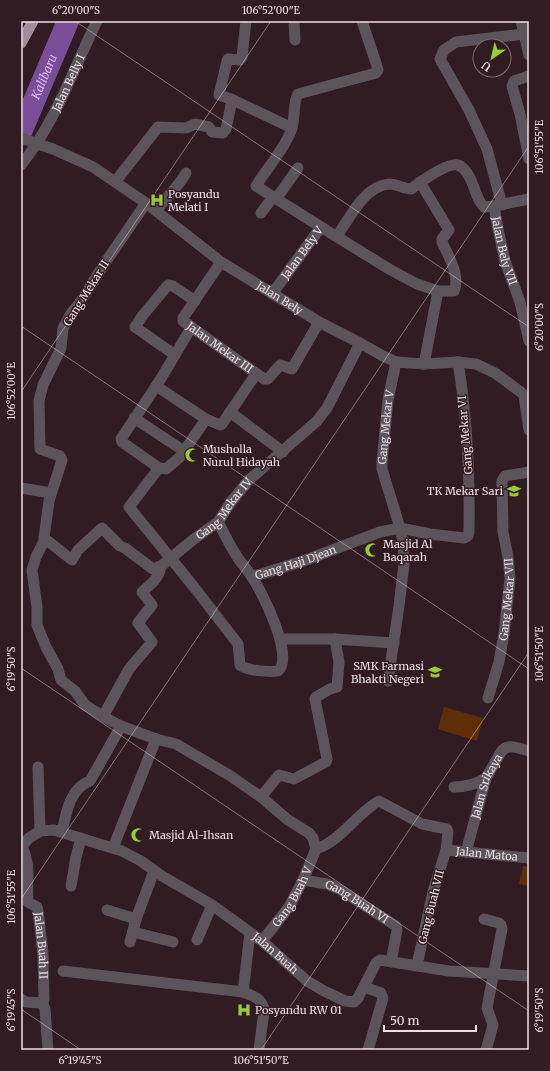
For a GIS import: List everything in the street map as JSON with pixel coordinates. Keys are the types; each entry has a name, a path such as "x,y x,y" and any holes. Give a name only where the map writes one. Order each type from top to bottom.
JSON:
{"highway":[{"path":"21,43 32,21"}],"street":[{"name":"Jalan Belly I","path":"21,166 29,141 60,102 97,21"},
{"path":"246,21 242,57 240,60 228,59 219,93 220,96 232,100 292,128"},
{"path":"294,21 295,40"},
{"path":"321,226 256,188 256,186 281,149 292,128 296,99 299,94 376,72 378,70 362,21"},
{"path":"521,21 529,55"},
{"name":"Jalan Bely VII","path":"524,34 456,42 444,50 440,59 469,110 487,149 498,229 505,261 520,302 529,341"},
{"path":"529,76 514,81 512,86 520,114 529,159"},
{"path":"115,182 158,127 186,128 195,124 209,126 212,132 222,134 226,129 232,100"},
{"name":"Jalan Bely","path":"29,141 53,149 94,168 146,203 221,262 319,322 383,356 396,362 424,364 458,362 476,364 486,368 526,395 529,430"},
{"path":"337,236 359,204 369,193 384,185 391,184 398,185 406,189 411,189 420,182 450,166 459,165 468,174 482,205 494,206 529,199"},
{"path":"261,213 298,168"},
{"path":"156,211 180,183 186,173"},
{"path":"420,182 449,230 442,239 442,242 454,270 456,288 454,291 438,291 424,364"},
{"name":"Gang Mekar II","path":"51,493 62,460 60,456 40,449 40,401 43,385 61,348 63,328 146,203"},
{"name":"Jalan Bely V","path":"272,294 321,226 389,269 417,284 438,291"},
{"name":"Jalan Mekar III","path":"221,262 183,318 184,322 256,374"},
{"path":"174,355 135,327 168,285 173,286 195,301"},
{"path":"156,386 206,419 221,425 256,374 266,380 280,366 292,369 319,322"},
{"path":"191,328 156,386 134,418 122,438 122,442 158,468 165,469 168,468 184,451 206,419"},
{"name":"Gang Mekar IV","path":"161,566 194,539 218,522 231,502 249,480 311,428 327,408 360,343"},
{"name":"Gang Mekar V","path":"388,681 404,564 403,542 400,528 382,468 388,400 396,362"},
{"name":"Gang Mekar VI","path":"400,528 430,534 464,538 469,534 470,498 466,430 458,362"},
{"path":"230,412 282,452"},
{"path":"134,418 184,451"},
{"path":"158,468 129,507 238,644 239,661 241,667 250,670 278,671 282,667 283,663 280,639 272,616 252,577"},
{"name":"Gang Mekar VII","path":"488,698 499,662 504,634 510,578 503,532 502,484 505,476 529,472"},
{"path":"21,488 51,493 44,539 32,570 38,626 46,647 58,669 61,680 75,691 85,705 104,717 121,726 156,739 176,744 229,775 261,797 288,820 309,833 316,849"},
{"name":"Gang Haji Djean","path":"218,522 235,554 252,577 306,560 380,532 400,528"},
{"path":"44,539 72,560 78,550 102,528 120,546 125,548 153,569 161,566 160,573 156,580 142,592 152,605 138,623 152,642 129,669 104,717"},
{"path":"280,639 336,639 394,642"},
{"path":"261,797 279,775 294,779 326,762 327,759 315,699 316,696 337,687 339,662 336,639"},
{"path":"62,832 67,808 71,800 84,783 90,781 121,726"},
{"path":"113,848 156,739"},
{"name":"Jalan Srikaya","path":"466,852 486,778 505,748 508,746 529,751"},
{"path":"22,846 29,838 40,831 38,767"},
{"path":"454,787 466,787 486,778"},
{"name":"Gang Buah VII","path":"316,849 325,846 379,802 422,824 447,830 446,850 431,900 417,965"},
{"name":"Jalan Buah","path":"40,831 54,830 62,832 130,854 154,871 212,905 262,941 307,981 345,1001 355,1001 377,962 381,960 449,971 529,976"},
{"path":"71,886 81,838"},
{"name":"Jalan Buah II","path":"22,846 27,857 29,870 28,902 38,909 43,954 44,1000 42,1003"},
{"name":"Gang Buah V","path":"262,941 289,907 303,880 316,849"},
{"name":"Jalan Matoa","path":"446,850 529,858"},
{"path":"154,871 136,919 131,937 173,942"},
{"name":"Gang Buah VI","path":"303,880 327,884 339,888 396,926 397,930 391,962"},
{"path":"197,940 212,905"},
{"path":"107,910 136,919"},
{"path":"484,919 499,923 502,926 487,1008 493,1028 486,1050"},
{"path":"243,992 250,933"},
{"path":"63,971 243,992 258,999 264,1005 259,1050"},
{"path":"364,987 381,993 383,998 368,1050"},
{"path":"21,990 21,995"},
{"path":"21,999 26,1002 42,1003 45,1009 48,1050"}],"shaded area":[{"path":"444,707 483,718 477,741 438,729"},
{"path":"523,866 529,867 529,886 519,884"}],"waterway":[{"name":"Kalibaru","path":"21,132 68,21"}],"place":[{"name":"Posyandu Melati I","path":"157,200"},
{"name":"Musholla Nurul Hidayah","path":"192,455"},
{"name":"TK Mekar Sari","path":"514,491"},
{"name":"Masjid Al Baqarah","path":"372,550"},
{"name":"SMK Farmasi Bhakti Negeri","path":"435,672"},
{"name":"Masjid Al-Ihsan","path":"138,835"},
{"name":"Posyandu RW 01","path":"244,1010"}]}
